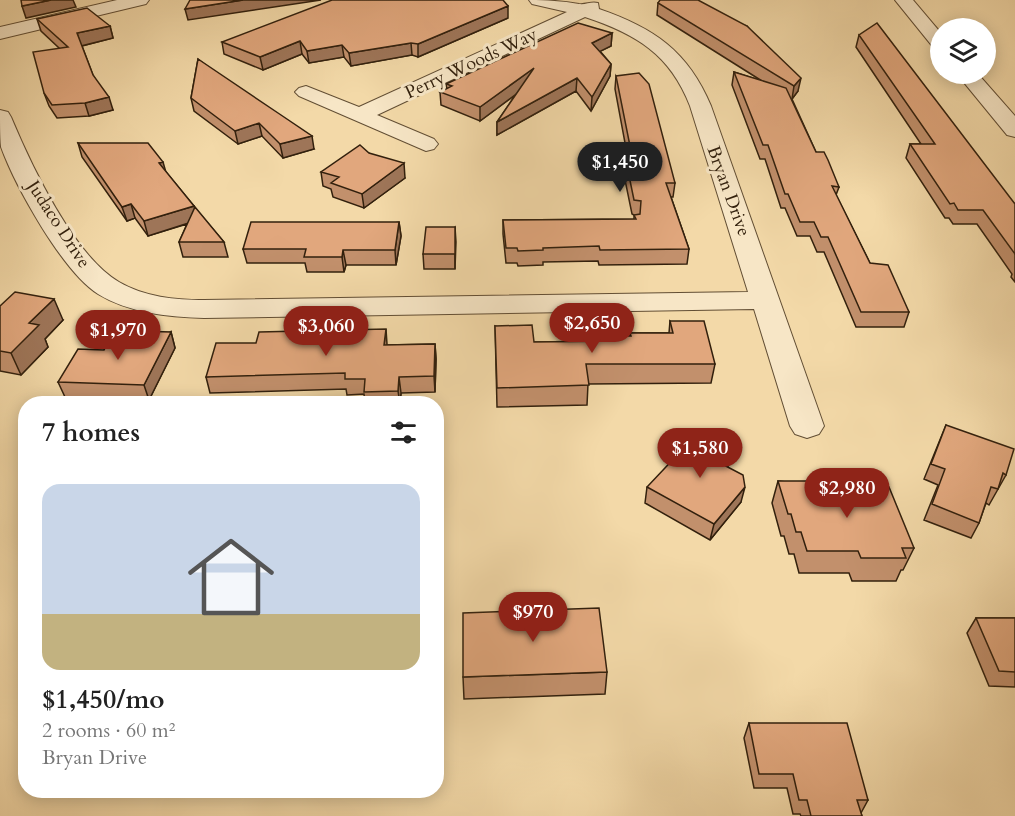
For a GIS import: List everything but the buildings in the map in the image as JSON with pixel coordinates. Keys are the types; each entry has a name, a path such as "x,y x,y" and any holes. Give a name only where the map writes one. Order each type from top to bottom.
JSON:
{"street":[{"path":"0,33 140,0"},
{"name":"Bryan Drive","path":"538,0 583,11 625,26 650,40 671,56 686,73 753,259 807,426"},
{"name":"Perry Woods Way","path":"359,115 607,0"},
{"path":"903,0 930,31"},
{"path":"976,84 1014,126"},
{"path":"306,92 426,144"},
{"name":"Judaco Drive","path":"0,117 7,137 47,212 87,269 98,281 113,290 146,303 204,309 765,300"}]}
